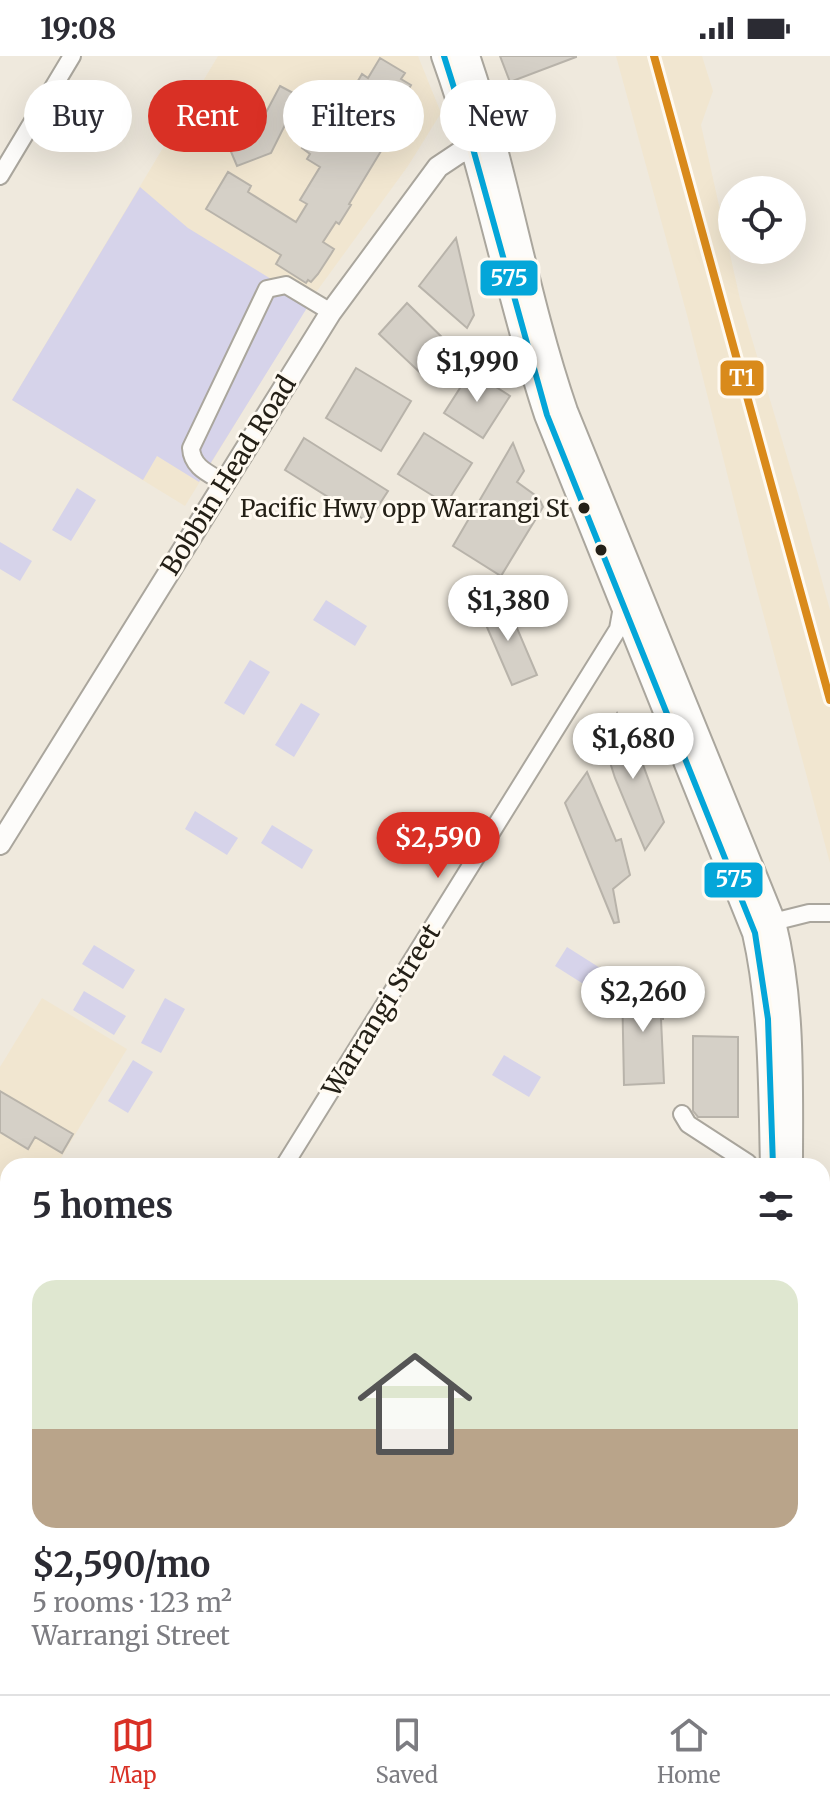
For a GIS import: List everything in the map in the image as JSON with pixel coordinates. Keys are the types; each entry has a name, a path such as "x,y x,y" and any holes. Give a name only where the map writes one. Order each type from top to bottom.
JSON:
{"highway":[{"path":"444,56 454,80"},
{"path":"467,56 471,80"},
{"path":"484,152 537,386 755,933 762,967 779,1158"},
{"path":"485,152 565,411 773,922 784,975 789,1030 779,1158"}],"main road":[{"name":"Bobbin Head Road","path":"0,844 331,312 438,167 465,152"}],"street":[{"path":"0,176 72,56"},
{"path":"223,482 200,468 191,455 191,448 267,289 286,285 331,312"},
{"name":"Warrangi Street","path":"289,1158 618,629 622,605"},
{"path":"773,922 809,913 830,913"},
{"path":"682,1114 688,1124 737,1158"}],"shaded area":[{"path":"218,56 418,56 440,115 424,140 424,80 283,80 283,152 417,152 314,295 185,506 12,400 161,152 267,152 267,80 204,80"},
{"path":"616,56 702,56 713,91 701,125 718,201 718,264 732,264 830,610 830,863 752,572 687,315"},
{"path":"140,187 188,228 310,303 199,482 157,456 143,480 12,400"},
{"path":"77,488 96,500 71,541 52,530"},
{"path":"0,542 32,561 20,581 0,569"},
{"path":"326,600 367,626 355,646 313,620"},
{"path":"250,660 270,672 244,715 224,703"},
{"path":"301,703 320,714 294,757 275,745"},
{"path":"195,811 238,838 227,855 185,829"},
{"path":"272,825 313,850 302,869 261,843"},
{"path":"94,945 135,970 123,989 82,964"},
{"path":"567,947 608,973 596,992 555,966"},
{"path":"84,991 126,1016 114,1035 73,1010"},
{"path":"42,998 127,1049 61,1158 0,1158 0,1067"},
{"path":"165,998 185,1009 161,1053 141,1043"},
{"path":"504,1055 541,1077 529,1097 492,1075"},
{"path":"133,1060 153,1072 128,1113 108,1101"}],"building":[{"path":"500,56 576,56 515,80 509,80"},
{"path":"380,58 405,73 403,80 358,80 362,74 368,78"},
{"path":"280,86 283,88 283,129 271,153 237,166 231,152 267,152 267,111"},
{"path":"307,152 380,152 339,224 336,222 323,242 334,249 318,274 306,283 276,264 281,255 206,209 228,172 251,186 248,192 296,222 307,204 300,200 320,167 307,159 310,154"},
{"path":"456,238 474,315 467,328 419,286"},
{"path":"407,303 453,348 431,383 379,334"},
{"path":"356,368 411,401 381,451 326,418"},
{"path":"471,371 510,396 483,438 444,413"},
{"path":"424,433 472,463 446,504 398,474"},
{"path":"304,438 388,491 368,522 285,470"},
{"path":"513,443 524,471 517,482 539,498 543,507 501,576 453,546"},
{"path":"505,600 537,675 512,685 480,611"},
{"path":"617,713 627,734 631,732 664,822 645,850 615,778 602,737"},
{"path":"587,772 616,841 621,839 630,875 613,889 619,922 614,923 565,803"},
{"path":"622,984 663,984 664,1083 624,1085"},
{"path":"693,1036 738,1037 738,1117 698,1117 693,1111"},
{"path":"0,1091 73,1134 62,1153 35,1137 28,1149 0,1132"}],"transit line":[{"name":"575","path":"444,56 547,415 755,933 768,1019 773,1158"},
{"name":"T1","path":"654,56 830,700"}],"place":[{"name":"Pacific Hwy opp Warrangi St","path":"584,508"}]}
